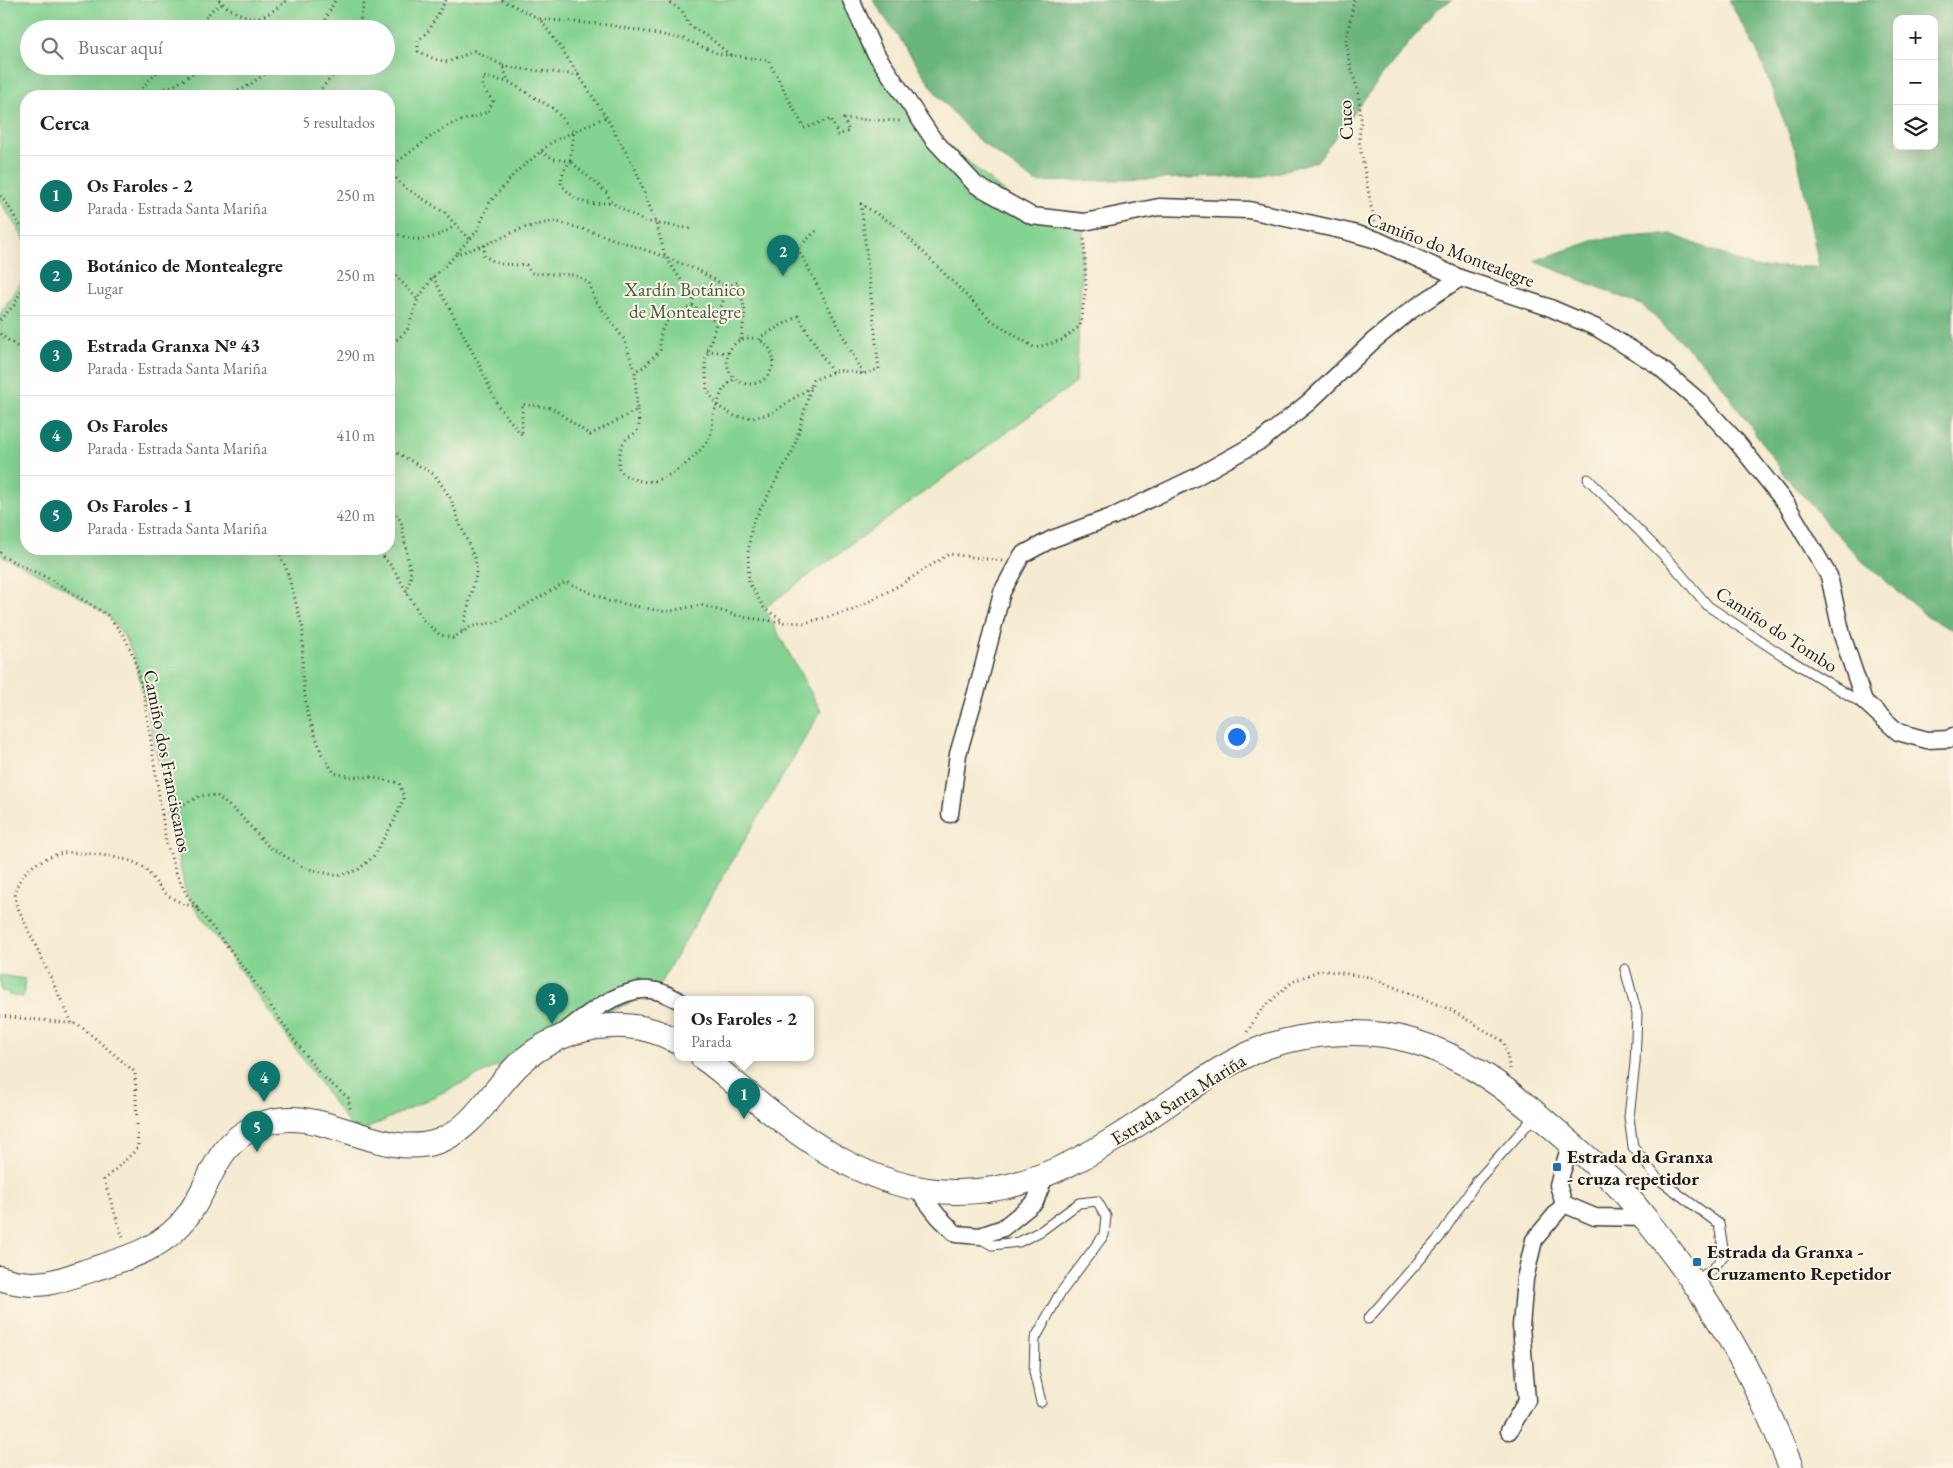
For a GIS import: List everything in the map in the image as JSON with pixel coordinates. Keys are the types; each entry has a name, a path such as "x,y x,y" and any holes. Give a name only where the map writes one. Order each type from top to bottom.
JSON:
{"main road":[{"path":"0,1278 27,1284 46,1283 130,1257 154,1245 179,1226 197,1200 219,1157 243,1133 266,1122 279,1118 310,1120 399,1145 439,1141 465,1124 518,1065 538,1050 572,1033 608,1026 636,1027 674,1040"},
{"name":"Estrada Santa Mariña","path":"713,1062 792,1129 828,1154 862,1172 916,1188 937,1191 974,1192 1016,1185 1045,1176 1085,1156 1156,1112 1229,1063 1268,1046 1309,1037 1371,1035 1408,1040 1426,1046 1474,1069 1516,1096 1614,1183 1646,1218 1694,1281 1742,1359 1782,1441 1792,1468"}],"street":[{"name":"Camiño do Montealegre","path":"851,0 874,51 933,139 976,185 1032,216 1084,222 1159,207 1249,210 1377,240 1460,278 1548,307 1597,328 1657,365 1700,402 1737,442 1787,506 1829,576 1842,635 1864,701 1898,732 1927,740 1952,741"},
{"path":"950,814 958,754 1002,592 1022,555 1052,539 1123,512 1194,478 1262,440 1310,402 1373,341 1410,311 1460,278"},
{"path":"556,1040 587,1014 631,992 656,990 674,998"},
{"path":"1564,1204 1558,1185 1570,1142"},
{"path":"916,1188 938,1216 956,1234 980,1236 1003,1228 1035,1202 1045,1176"},
{"path":"1564,1204 1596,1217 1646,1218"},
{"path":"1509,1431 1527,1400 1521,1326 1525,1280 1532,1248 1534,1240 1564,1204"}],"lane":[{"name":"Camiño do Tombo","path":"1588,479 1674,566 1708,606 1782,655 1873,710"},
{"path":"1625,969 1636,1014 1635,1063 1629,1117 1633,1147 1657,1178 1719,1224 1724,1255 1713,1269 1694,1281"},
{"path":"1368,1319 1438,1238 1477,1181 1537,1114"},
{"path":"973,1235 992,1245 1019,1242 1041,1232 1079,1203 1097,1201 1106,1216 1104,1235 1059,1295 1035,1339 1034,1372 1041,1402"}],"path":[{"path":"219,0 222,4 253,18 266,16 287,0"},
{"path":"325,20 335,0"},
{"path":"360,20 365,0"},
{"path":"446,0 429,30 418,41 418,51 434,59 448,62 474,51 502,66 579,75"},
{"path":"502,0 540,20 608,25 684,39 719,54 768,60 804,128 831,119 838,135 849,131 844,119 921,122"},
{"path":"666,0 682,11 690,26 712,39 730,56"},
{"name":"Cuco","path":"1354,0 1346,41 1358,92 1361,118 1359,141 1377,240"},
{"path":"204,20 213,9 222,4"},
{"path":"257,20 260,17"},
{"path":"540,20 606,117 635,168 656,223 666,257 683,283 694,294 693,306"},
{"path":"502,66 509,82"},
{"path":"140,90 154,75"},
{"path":"162,90 177,84 192,75"},
{"path":"238,90 245,88 263,75"},
{"path":"320,90 333,75"},
{"path":"395,168 397,162 449,124 488,112 493,101 482,87 483,77 509,82 554,109 574,132 570,161 563,172 561,184 570,195 583,202 597,204 611,202"},
{"path":"395,341 407,332 418,299 433,277 477,231 490,202 515,173 552,142 606,117"},
{"path":"541,152 554,159 570,161 607,193 611,202 643,221 692,229"},
{"path":"396,178 400,184 445,213 455,226 470,239"},
{"path":"0,196 10,206 20,226"},
{"path":"784,622 764,608 749,582 748,553 752,524 794,448 813,380 838,370 863,374 879,369 861,204 899,228 991,320 1034,348 1062,340 1080,326 1086,288 1084,222"},
{"path":"457,254 523,228 554,221 666,257 701,272 727,287"},
{"path":"395,234 414,239 439,237 455,226"},
{"path":"816,231 798,248 863,374"},
{"path":"485,244 484,256 499,264 526,265 531,273 575,275 589,283 595,300 624,339 635,371 638,428 624,442 621,449 620,468 623,474 643,482 657,481 680,468 710,438 713,414 721,391 735,378"},
{"path":"395,274 418,299"},
{"path":"433,277 480,366 498,406 522,435 522,404 552,408 590,435 637,410"},
{"path":"727,287 738,282 743,300 745,311 741,340"},
{"path":"727,287 726,296 704,361 708,389 717,406 734,416 753,418 772,412 811,387"},
{"path":"0,320 14,305 20,293"},
{"path":"635,371 645,366 660,350 659,336 664,322 693,306"},
{"path":"693,306 716,321"},
{"path":"760,340 762,336 798,316 832,372"},
{"path":"0,334 20,349"},
{"path":"753,338 767,344 773,358 770,373 765,379 751,384 744,383 735,378 728,368 728,353 732,346 741,340 753,338"},
{"path":"707,351 728,353"},
{"path":"395,452 435,475 451,499 476,560 476,575 462,632"},
{"path":"395,513 401,521 411,575 407,592"},
{"name":"Camiño dos Franciscanos","path":"0,552 2,556 52,580 107,615 124,636 134,657 144,696 166,841 175,870 186,894 247,971 320,1074 348,1098 356,1134"},
{"path":"383,555 393,568 422,620 440,635 453,638 472,626 497,622 566,582 609,601 666,612 701,605 742,617 805,624 853,610 900,585 949,554 1018,563"},
{"path":"162,815 200,796 216,796 240,815 268,847 305,868 338,876 358,870 373,857 394,822 404,797 400,783 370,777 351,777 334,774 322,754 307,712 302,672 303,628 281,555"},
{"path":"72,1023 17,906 15,899 16,890 24,873 39,863 64,853 121,858 139,864 153,877 162,890 176,901 198,908"},
{"path":"0,1016 78,1024 135,1072 138,1148 104,1180 130,1257"}],"green space":[{"name":"Xardín Botánico de Montealegre","path":"0,0 853,0 921,122 1032,216 1084,222 1076,382 764,608 821,711 656,990 356,1134 186,894 144,696 134,657 124,636 107,615 52,580 2,556 0,551 0,314 20,284 20,555 395,555 395,90 20,90 20,233 0,201"},
{"path":"873,0 1452,0 1437,9 1389,67 1317,161 1265,176 1035,182 975,137 938,96"},
{"path":"1729,0 1953,0 1953,630 1930,619 1860,559 1787,478 1710,369 1642,305 1534,261 1598,239 1671,234 1753,267 1819,267 1797,155 1759,55"},
{"path":"0,975 25,979 23,997 8,995 9,992 1,991"}],"place":[{"name":"Botánico de Montealegre","path":"783,276"},
{"name":"Estrada Granxa Nº 43","path":"552,1024"},
{"name":"Os Faroles","path":"264,1102"},
{"name":"Os Faroles - 2","path":"744,1119"},
{"name":"Os Faroles - 1","path":"257,1152"},
{"name":"Estrada da Granxa - cruza repetidor","path":"1557,1167"},
{"name":"Estrada da Granxa - Cruzamento Repetidor","path":"1697,1262"}]}
